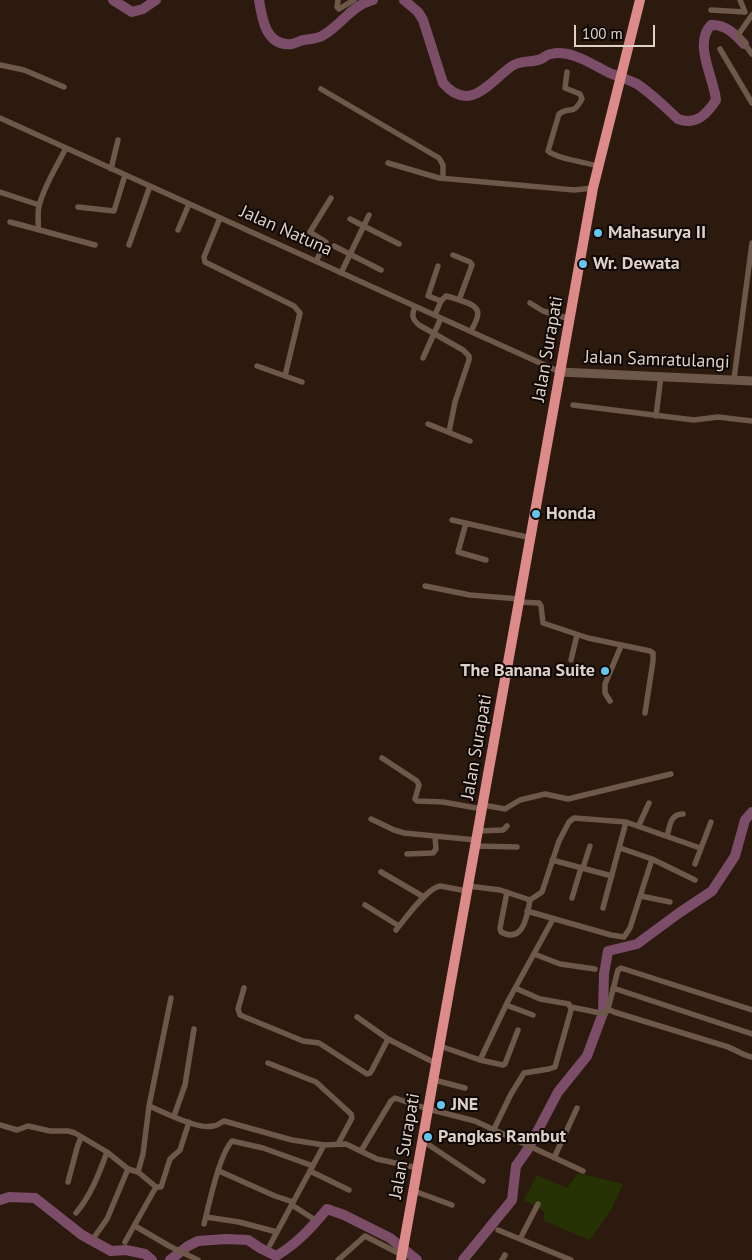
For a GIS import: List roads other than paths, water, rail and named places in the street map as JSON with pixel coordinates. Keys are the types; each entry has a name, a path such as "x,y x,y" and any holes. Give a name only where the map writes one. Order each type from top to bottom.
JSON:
{"highway":[{"name":"Jalan Surapati","path":"402,1256 593,188 640,0"}],"main road":[{"name":"Jalan Samratulangi","path":"560,372 752,381"}],"street":[{"path":"338,0 337,7 339,9 354,0"},
{"path":"740,0 745,12 751,17 738,35 751,51"},
{"path":"712,10 745,12"},
{"path":"720,49 752,103"},
{"path":"0,65 24,70 64,87"},
{"path":"567,72 565,88 580,94 582,99 573,111 563,111 559,114 548,151 550,154 598,166"},
{"path":"321,89 439,158 443,165 443,178"},
{"name":"Jalan Natuna","path":"0,118 560,372"},
{"path":"111,169 118,140"},
{"path":"38,229 37,215 39,205 66,148"},
{"path":"388,163 443,178 574,190 593,188"},
{"path":"78,207 114,211 125,175"},
{"path":"128,245 150,186"},
{"path":"0,192 39,205"},
{"path":"316,261 326,242 310,232 331,198"},
{"path":"178,230 189,204"},
{"path":"341,273 369,215"},
{"path":"220,218 204,257 205,262 294,306 300,313 284,376"},
{"path":"350,219 399,244"},
{"path":"10,222 95,245"},
{"path":"734,380 752,244"},
{"path":"334,246 381,270"},
{"path":"453,255 470,262 472,265 459,300"},
{"path":"438,266 428,296 441,302"},
{"path":"423,358 434,334 441,302 448,296 472,304 478,311 477,320 471,332"},
{"path":"530,303 543,311 570,319"},
{"path":"415,306 412,315 413,320 463,350 469,358 455,402 449,432"},
{"path":"257,366 302,382"},
{"path":"656,416 661,376"},
{"path":"573,405 694,420 732,418 752,421"},
{"path":"428,424 470,441"},
{"path":"452,520 531,538"},
{"path":"466,523 458,552 486,560"},
{"path":"425,586 470,595 539,603 544,623 620,646 650,651 654,656 645,713"},
{"path":"571,660 577,634"},
{"path":"610,701 605,693 605,684 620,646"},
{"path":"382,758 417,781 419,786 415,799 418,801 505,809 520,800 545,794 568,799 671,774"},
{"path":"639,825 649,803"},
{"path":"667,836 673,817 682,814"},
{"path":"372,819 404,834 477,839 517,847"},
{"path":"365,905 397,928 436,886 507,892 530,900 542,892 552,860 564,832 573,819 626,822 700,848"},
{"path":"603,908 626,822"},
{"path":"695,864 711,822"},
{"path":"477,839 503,830 507,826"},
{"path":"407,854 433,853 436,849 435,836"},
{"path":"572,898 590,846"},
{"path":"620,848 652,859 695,880"},
{"path":"527,911 624,937 630,928 652,859"},
{"path":"552,860 612,876"},
{"path":"381,872 424,897"},
{"path":"507,892 500,928 501,932 511,934 519,932 524,927 530,900"},
{"path":"640,896 670,902"},
{"path":"480,1060 506,1005 554,918"},
{"path":"534,954 560,964 595,969"},
{"path":"607,1011 618,970 622,968 752,1010"},
{"path":"244,988 238,1009 240,1014 303,1041 317,1042 367,1074 371,1072 388,1039"},
{"path":"515,988 540,998 569,1004 571,1007 598,1012 607,1011 632,1018 730,1048 743,1055 752,1057"},
{"path":"613,988 752,1034"},
{"path":"138,1172 143,1154 149,1106 171,998"},
{"path":"506,1005 533,1015"},
{"path":"494,1129 522,1075 527,1071 549,1070 555,1067 571,1007"},
{"path":"356,1017 388,1039 436,1064"},
{"path":"174,1116 185,1084 194,1029"},
{"path":"440,1046 500,1066 504,1065 518,1030"},
{"path":"268,1063 316,1082 351,1114 352,1118 338,1144"},
{"path":"434,1080 465,1088"},
{"path":"361,1151 393,1098 398,1098 428,1109 475,1121 583,1171"},
{"path":"149,1106 189,1122 212,1127 226,1122 292,1140 324,1145 346,1144 377,1159 418,1168"},
{"path":"554,1158 577,1108"},
{"path":"0,1125 16,1130 28,1126 50,1131 68,1131 107,1152 128,1170 138,1172 156,1187 161,1187 170,1159 180,1150 189,1122"},
{"path":"68,1182 81,1137"},
{"path":"204,1224 219,1171 230,1142 233,1141 268,1150 312,1168 349,1190"},
{"path":"423,1142 484,1181"},
{"path":"270,1245 324,1145"},
{"path":"76,1213 94,1186 107,1152"},
{"path":"95,1236 107,1219 128,1170"},
{"path":"219,1171 292,1204 312,1218"},
{"path":"125,1242 156,1187"},
{"path":"414,1191 452,1205"},
{"path":"520,1238 538,1204"},
{"path":"206,1216 277,1232"},
{"path":"135,1226 198,1260"},
{"path":"498,1230 571,1260"},
{"path":"338,1260 365,1236 402,1256"}],"waterway":[{"path":"113,0 132,12 143,9 156,0"},
{"path":"259,0 267,30 276,41 283,44 292,44 322,36 352,11 373,0"},
{"path":"404,0 418,12 423,20 443,83 453,92 462,96 479,92 515,64 559,53 583,59 637,84 678,119 684,121 696,120 705,114 716,100 704,51 706,33 711,25 725,28 744,44"},
{"path":"463,1260 512,1200 516,1166 528,1149 558,1092 587,1056 603,1013 604,974 608,951 637,944 712,891 735,856 745,820 752,812"},
{"path":"0,1200 9,1197 35,1198 82,1235 111,1251 126,1250 145,1254 152,1260"},
{"path":"170,1260 198,1241 226,1239 248,1240 276,1256 297,1241 327,1209 344,1215 390,1238 417,1260"}],"place":[{"name":"Mahasurya II","path":"598,233"},
{"name":"Wr. Dewata","path":"583,264"},
{"name":"Honda","path":"536,514"},
{"name":"The Banana Suite","path":"605,671"},
{"name":"JNE","path":"441,1105"},
{"name":"Pangkas Rambut","path":"428,1137"}]}
